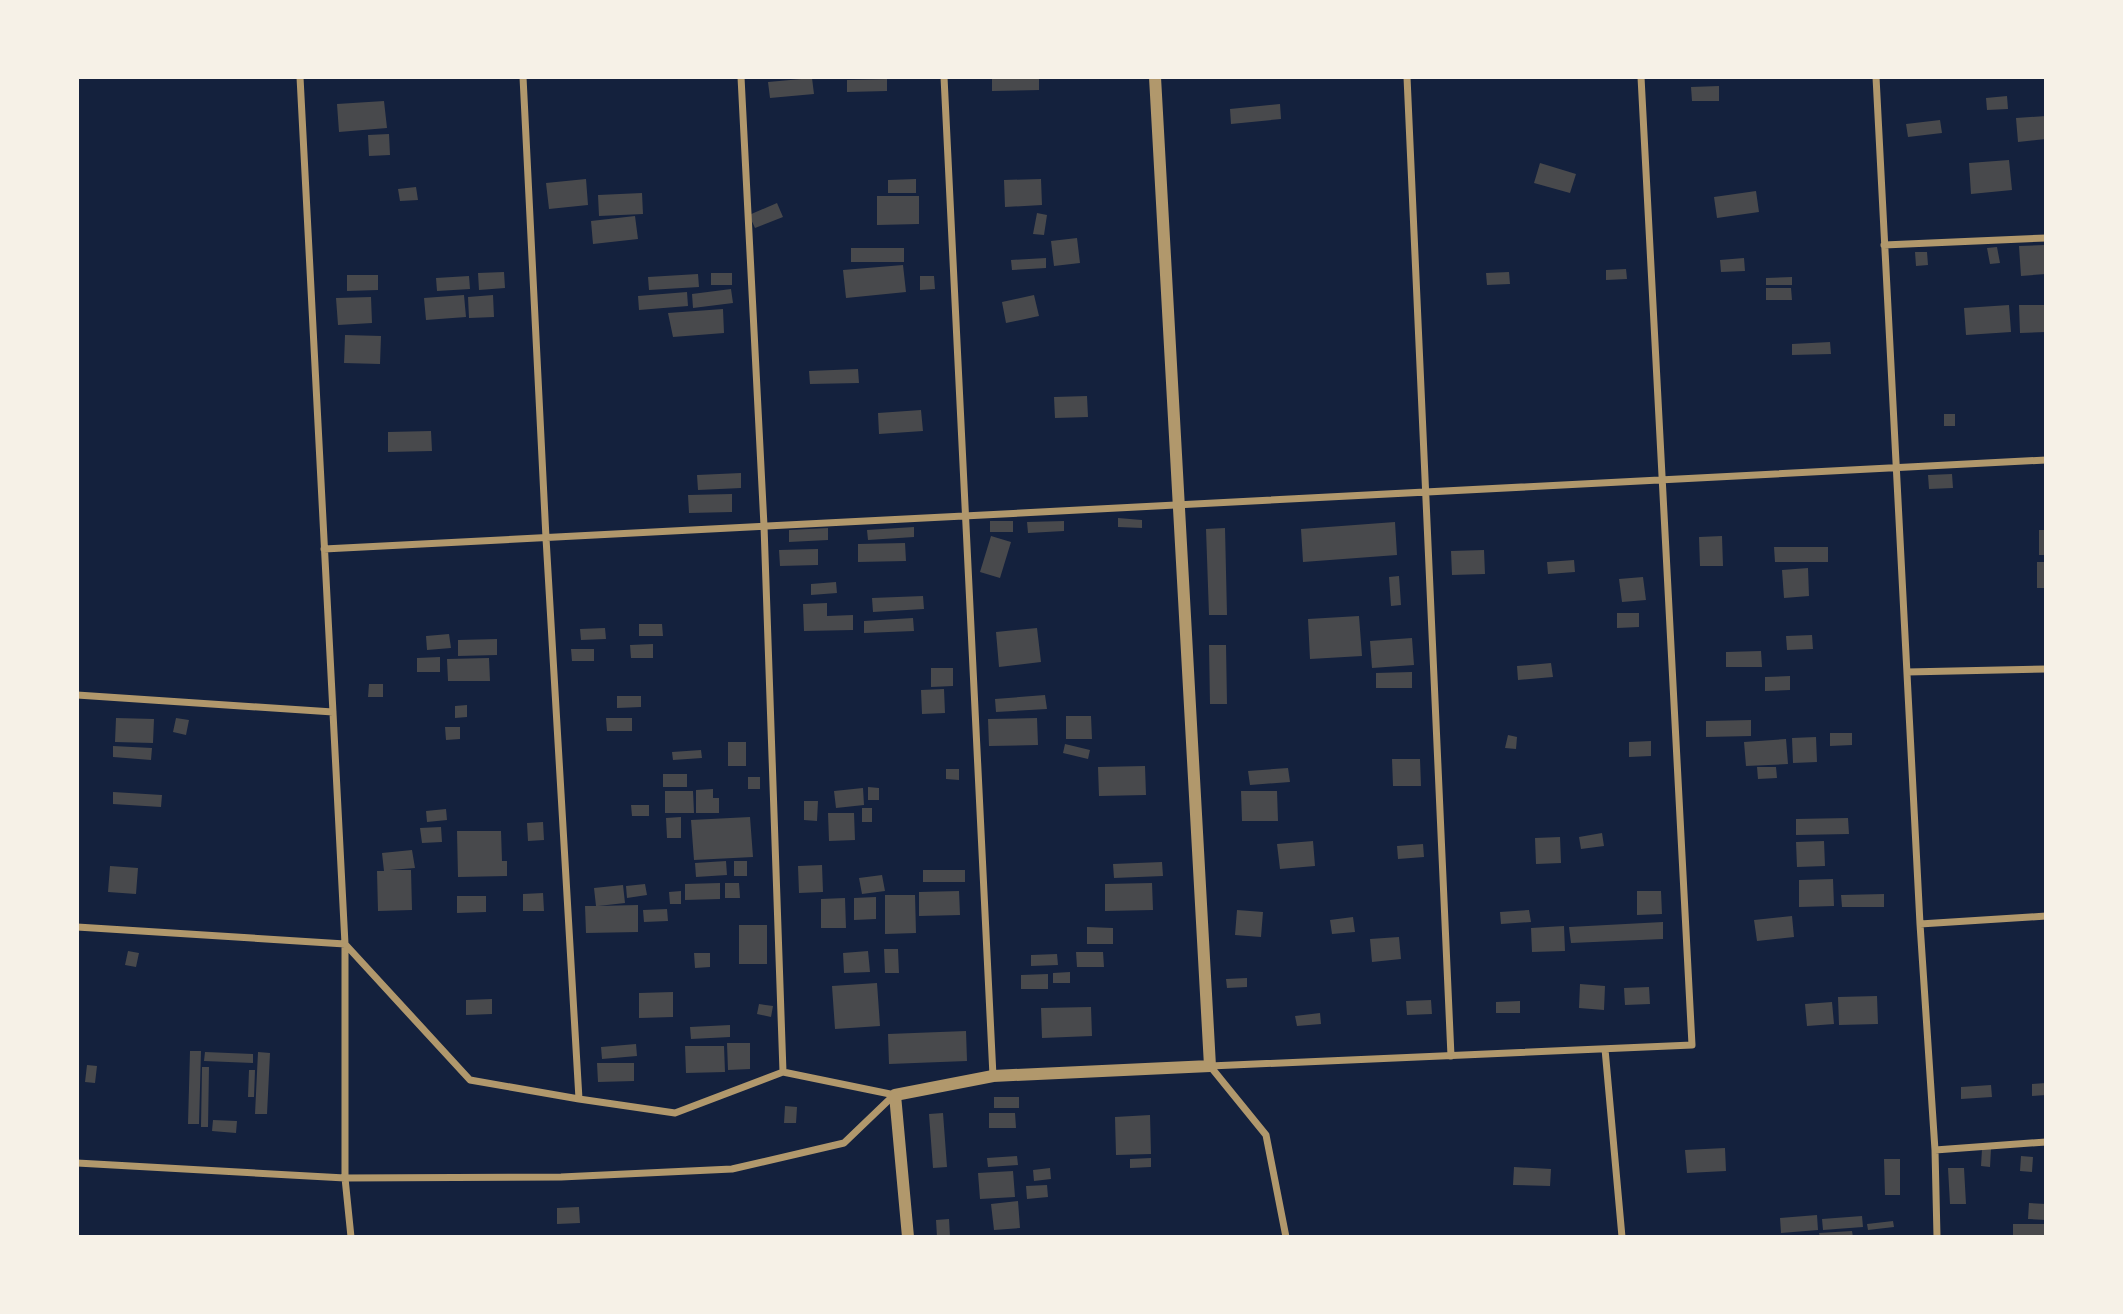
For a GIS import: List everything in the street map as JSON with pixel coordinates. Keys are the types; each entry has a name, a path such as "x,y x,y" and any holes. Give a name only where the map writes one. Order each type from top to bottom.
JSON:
{"street":[{"path":"300,77 345,944 345,1178 351,1237"},
{"path":"523,77 546,538 579,1099"},
{"path":"741,77 764,526 783,1072"},
{"path":"944,77 993,1076"},
{"path":"1155,77 1210,1066 1266,1135 1286,1237"},
{"path":"1407,77 1451,1056"},
{"path":"77,928 345,944 470,1080 674,1112 783,1072 895,1095 993,1076 1692,1045 1641,77"},
{"path":"1876,77 1920,924 1935,1150 1937,1237"},
{"path":"1884,245 2046,238"},
{"path":"324,549 2046,460"},
{"path":"1907,672 2046,669"},
{"path":"77,695 333,712"},
{"path":"1920,924 2046,916"},
{"path":"1605,1049 1622,1237"},
{"path":"77,1163 345,1178 561,1177 732,1169 844,1143 895,1095"},
{"path":"895,1095 908,1237"},
{"path":"1935,1150 2046,1142"}],"building":[{"path":"992,77 1039,77 1039,90 992,91"},
{"path":"812,78 814,94 770,98 768,82"},
{"path":"887,79 887,91 847,92 847,80"},
{"path":"1719,86 1719,101 1692,101 1691,87"},
{"path":"2007,96 2008,109 1987,110 1986,98"},
{"path":"384,101 387,128 339,132 337,104"},
{"path":"1280,104 1281,119 1231,124 1230,109"},
{"path":"2046,116 2046,139 2018,142 2016,118"},
{"path":"1940,120 1942,133 1908,137 1906,124"},
{"path":"389,134 390,155 369,156 368,135"},
{"path":"2009,160 2012,190 1971,194 1969,163"},
{"path":"1540,163 1576,174 1570,193 1534,183"},
{"path":"586,179 588,205 549,209 546,183"},
{"path":"916,179 916,193 888,193 888,180"},
{"path":"1041,179 1042,205 1005,207 1004,180"},
{"path":"416,187 418,200 400,201 398,189"},
{"path":"1756,191 1759,212 1717,218 1714,197"},
{"path":"642,193 643,214 599,216 598,195"},
{"path":"877,196 919,196 919,224 877,225"},
{"path":"777,203 783,217 755,228 749,215"},
{"path":"1037,213 1047,215 1044,235 1033,234"},
{"path":"635,216 638,239 593,244 591,221"},
{"path":"1077,238 1080,263 1054,266 1051,241"},
{"path":"2045,245 2046,274 2021,276 2019,246"},
{"path":"1997,247 2000,263 1990,264 1987,248"},
{"path":"851,248 904,248 904,262 851,262"},
{"path":"1915,252 1927,252 1928,265 1916,266"},
{"path":"1046,258 1046,268 1012,270 1011,260"},
{"path":"1744,258 1745,271 1721,272 1720,260"},
{"path":"903,265 906,292 846,298 843,270"},
{"path":"1626,269 1627,279 1606,280 1606,270"},
{"path":"504,272 505,288 479,290 478,273"},
{"path":"1509,272 1510,284 1487,285 1486,273"},
{"path":"711,273 732,273 732,285 711,285"},
{"path":"698,274 699,287 649,290 648,277"},
{"path":"347,275 378,275 378,290 347,291"},
{"path":"469,276 470,289 437,291 436,278"},
{"path":"920,276 934,276 935,289 920,290"},
{"path":"1792,277 1792,285 1766,285 1766,278"},
{"path":"1766,288 1791,288 1792,300 1766,300"},
{"path":"731,289 733,303 693,308 692,294"},
{"path":"687,292 688,306 639,310 638,296"},
{"path":"464,295 466,317 426,320 424,298"},
{"path":"493,295 494,317 469,318 468,297"},
{"path":"1034,295 1039,316 1006,323 1002,302"},
{"path":"371,297 372,323 338,325 336,298"},
{"path":"2009,305 2011,332 1966,335 1964,308"},
{"path":"2019,305 2046,305 2046,332 2020,333"},
{"path":"723,309 724,333 673,337 668,313"},
{"path":"345,335 381,336 380,364 344,363"},
{"path":"1830,342 1831,354 1792,355 1792,344"},
{"path":"858,369 859,383 810,384 809,371"},
{"path":"1087,396 1088,417 1055,418 1054,397"},
{"path":"921,410 923,431 879,434 878,413"},
{"path":"1944,414 1955,414 1955,426 1944,426"},
{"path":"431,431 432,451 388,452 388,432"},
{"path":"741,473 741,488 698,490 697,475"},
{"path":"1952,474 1953,488 1929,489 1928,475"},
{"path":"732,494 732,512 689,513 688,495"},
{"path":"1118,518 1142,520 1142,528 1118,527"},
{"path":"990,521 1013,521 1013,532 990,532"},
{"path":"1064,521 1064,531 1028,533 1027,522"},
{"path":"1395,522 1397,555 1303,562 1301,529"},
{"path":"914,527 914,537 868,540 867,530"},
{"path":"828,528 828,540 789,542 789,530"},
{"path":"1225,528 1227,615 1209,615 1206,529"},
{"path":"2039,530 2046,530 2046,555 2039,555"},
{"path":"991,536 1011,542 1000,578 980,572"},
{"path":"1722,536 1723,566 1700,566 1699,537"},
{"path":"905,543 906,561 858,562 858,544"},
{"path":"1774,547 1828,547 1828,562 1775,562"},
{"path":"818,549 818,565 780,566 779,550"},
{"path":"1484,550 1485,574 1452,575 1451,551"},
{"path":"1574,560 1575,572 1548,574 1547,562"},
{"path":"2037,562 2046,562 2046,588 2037,588"},
{"path":"1808,568 1809,596 1784,598 1782,570"},
{"path":"1399,576 1401,605 1391,606 1389,577"},
{"path":"1643,577 1646,600 1622,602 1619,579"},
{"path":"836,582 837,593 811,595 811,584"},
{"path":"923,596 924,609 873,612 872,598"},
{"path":"827,603 827,616 853,615 853,630 804,631 803,604"},
{"path":"1617,613 1639,613 1639,627 1617,628"},
{"path":"1359,616 1362,656 1310,659 1308,619"},
{"path":"913,618 914,631 864,633 864,621"},
{"path":"639,624 662,624 663,636 639,636"},
{"path":"605,628 606,639 581,640 580,629"},
{"path":"1037,628 1041,662 999,667 996,632"},
{"path":"449,634 451,648 427,650 426,636"},
{"path":"1812,635 1813,649 1787,650 1786,636"},
{"path":"1412,638 1414,665 1372,668 1370,641"},
{"path":"497,639 497,655 458,656 458,640"},
{"path":"653,644 653,658 631,658 630,645"},
{"path":"1209,645 1226,645 1227,704 1210,704"},
{"path":"571,649 594,649 594,661 572,661"},
{"path":"1761,651 1762,667 1726,667 1726,652"},
{"path":"440,657 440,672 417,672 417,658"},
{"path":"489,658 490,681 448,681 447,659"},
{"path":"1551,663 1553,677 1518,680 1517,666"},
{"path":"931,668 953,668 953,686 931,687"},
{"path":"1412,672 1412,688 1376,688 1376,673"},
{"path":"1790,676 1790,690 1765,691 1765,677"},
{"path":"369,684 383,684 383,697 368,697"},
{"path":"944,689 945,713 922,714 921,690"},
{"path":"1045,695 1047,709 996,712 995,699"},
{"path":"617,696 641,696 641,707 617,708"},
{"path":"467,705 467,717 455,718 455,706"},
{"path":"1066,716 1091,716 1092,739 1066,739"},
{"path":"116,718 154,719 153,743 115,742"},
{"path":"176,718 189,720 186,735 173,732"},
{"path":"606,718 632,718 632,731 607,731"},
{"path":"1037,718 1038,745 989,746 988,719"},
{"path":"1751,720 1751,736 1706,737 1706,721"},
{"path":"445,727 460,727 460,739 446,740"},
{"path":"1830,733 1852,733 1852,745 1830,746"},
{"path":"1508,735 1517,737 1516,749 1505,748"},
{"path":"1816,737 1817,762 1793,763 1792,738"},
{"path":"1786,739 1788,764 1746,766 1744,742"},
{"path":"1651,741 1651,756 1629,757 1629,742"},
{"path":"728,742 746,742 746,766 728,766"},
{"path":"1065,744 1090,750 1088,759 1063,753"},
{"path":"113,746 152,748 151,760 113,757"},
{"path":"701,750 702,758 673,760 672,752"},
{"path":"1392,759 1420,759 1421,786 1393,786"},
{"path":"1145,766 1146,795 1099,796 1098,767"},
{"path":"1757,767 1776,767 1777,778 1758,779"},
{"path":"1288,768 1290,782 1250,785 1248,771"},
{"path":"946,769 959,769 959,780 946,779"},
{"path":"663,774 687,774 687,787 663,787"},
{"path":"748,777 760,777 760,789 748,789"},
{"path":"868,787 879,788 879,800 868,800"},
{"path":"863,788 864,805 836,808 834,791"},
{"path":"713,789 713,798 719,798 719,813 696,813 696,790"},
{"path":"665,791 693,791 694,813 665,813"},
{"path":"1241,791 1277,791 1278,821 1242,821"},
{"path":"113,792 162,795 161,807 113,804"},
{"path":"804,801 818,801 817,821 804,820"},
{"path":"631,805 649,805 649,816 632,816"},
{"path":"862,808 872,808 872,822 862,822"},
{"path":"446,809 447,820 427,822 426,811"},
{"path":"828,813 854,813 855,840 829,841"},
{"path":"681,817 681,838 667,838 666,818"},
{"path":"750,817 753,857 694,860 691,820"},
{"path":"1848,818 1849,834 1796,835 1796,819"},
{"path":"543,822 544,840 528,841 527,823"},
{"path":"441,827 442,842 422,843 420,828"},
{"path":"457,831 501,831 502,861 507,861 507,876 458,877"},
{"path":"1602,833 1604,846 1581,849 1579,837"},
{"path":"1560,837 1561,863 1536,864 1535,838"},
{"path":"1313,841 1315,866 1280,869 1277,844"},
{"path":"1824,841 1825,866 1797,867 1796,842"},
{"path":"1423,844 1424,857 1398,859 1397,846"},
{"path":"412,850 415,868 390,870 411,870 412,910 378,911 377,871 384,871 382,853"},
{"path":"726,861 727,875 696,877 695,863"},
{"path":"734,861 747,861 747,876 734,876"},
{"path":"1162,862 1163,876 1114,878 1113,864"},
{"path":"822,865 823,892 799,893 798,866"},
{"path":"110,866 138,868 136,894 108,892"},
{"path":"923,870 965,870 965,882 923,882"},
{"path":"882,875 885,891 862,894 859,878"},
{"path":"1833,879 1834,906 1799,907 1799,880"},
{"path":"720,883 720,899 685,900 685,884"},
{"path":"725,883 739,883 740,898 725,898"},
{"path":"1152,883 1153,910 1105,911 1105,884"},
{"path":"645,884 647,895 627,898 626,886"},
{"path":"623,885 625,903 598,906 638,905 638,932 586,933 585,906 596,906 594,888"},
{"path":"681,891 681,904 670,904 669,892"},
{"path":"959,891 960,915 919,916 919,892"},
{"path":"1637,891 1661,891 1662,914 1637,915"},
{"path":"543,893 544,911 523,911 523,894"},
{"path":"1884,894 1884,907 1842,907 1841,895"},
{"path":"885,895 915,895 916,933 885,934"},
{"path":"457,896 486,896 486,912 457,913"},
{"path":"876,897 876,919 854,920 854,898"},
{"path":"845,898 846,928 821,928 821,899"},
{"path":"667,909 668,921 644,922 643,910"},
{"path":"1237,910 1263,912 1261,937 1235,935"},
{"path":"1529,910 1531,922 1501,924 1500,912"},
{"path":"1792,916 1794,937 1757,941 1754,920"},
{"path":"1353,917 1355,932 1332,934 1330,920"},
{"path":"1663,922 1663,939 1571,943 1569,927"},
{"path":"739,925 767,925 767,964 739,964"},
{"path":"1564,926 1565,951 1532,952 1531,928"},
{"path":"1087,927 1113,928 1113,944 1087,944"},
{"path":"1399,937 1401,959 1372,962 1370,939"},
{"path":"884,949 898,949 899,973 885,973"},
{"path":"128,951 139,953 136,967 125,965"},
{"path":"868,951 870,972 844,973 843,953"},
{"path":"1076,952 1103,952 1104,967 1077,967"},
{"path":"694,953 710,953 710,967 695,968"},
{"path":"1057,954 1058,965 1031,966 1031,955"},
{"path":"1070,972 1070,983 1053,983 1053,973"},
{"path":"1048,974 1048,989 1021,989 1021,975"},
{"path":"1247,978 1247,987 1227,988 1226,979"},
{"path":"877,983 880,1026 835,1029 832,986"},
{"path":"1580,984 1605,986 1604,1010 1579,1008"},
{"path":"1649,987 1650,1004 1625,1005 1624,988"},
{"path":"673,992 673,1017 639,1018 639,993"},
{"path":"1877,996 1878,1024 1839,1025 1838,997"},
{"path":"492,999 492,1014 466,1015 466,1000"},
{"path":"1431,1000 1432,1014 1407,1015 1406,1001"},
{"path":"1520,1001 1520,1013 1496,1013 1496,1002"},
{"path":"1832,1002 1834,1024 1807,1026 1805,1004"},
{"path":"759,1004 773,1006 771,1017 757,1014"},
{"path":"1091,1007 1092,1036 1042,1038 1041,1008"},
{"path":"1320,1013 1321,1024 1297,1026 1295,1016"},
{"path":"730,1025 730,1037 691,1039 690,1027"},
{"path":"966,1031 967,1061 889,1064 888,1034"},
{"path":"727,1043 750,1043 750,1069 728,1070"},
{"path":"636,1044 637,1056 602,1059 601,1047"},
{"path":"685,1046 724,1046 725,1072 686,1073"},
{"path":"190,1051 201,1051 199,1124 188,1124"},
{"path":"205,1052 253,1054 253,1063 204,1061"},
{"path":"258,1052 270,1053 267,1114 255,1114"},
{"path":"597,1063 634,1063 634,1081 598,1082"},
{"path":"87,1065 97,1066 95,1083 85,1082"},
{"path":"202,1067 209,1067 208,1127 201,1127"},
{"path":"249,1070 255,1070 254,1097 248,1097"},
{"path":"2046,1083 2046,1095 2032,1096 2032,1084"},
{"path":"1991,1085 1992,1097 1961,1099 1961,1087"},
{"path":"994,1097 1019,1097 1019,1108 994,1108"},
{"path":"785,1106 797,1107 796,1123 784,1123"},
{"path":"943,1113 947,1167 933,1168 929,1114"},
{"path":"989,1113 1015,1113 1016,1128 989,1128"},
{"path":"1150,1115 1151,1154 1116,1155 1115,1117"},
{"path":"213,1120 237,1121 236,1133 212,1131"},
{"path":"1725,1148 1726,1171 1687,1173 1685,1150"},
{"path":"1982,1149 1991,1149 1990,1167 1981,1166"},
{"path":"1017,1156 1018,1165 988,1167 987,1158"},
{"path":"2021,1156 2033,1157 2032,1172 2020,1171"},
{"path":"1151,1158 1151,1167 1130,1168 1130,1159"},
{"path":"1884,1159 1900,1159 1900,1195 1885,1195"},
{"path":"1514,1167 1551,1169 1550,1186 1513,1185"},
{"path":"1050,1168 1051,1179 1034,1181 1033,1170"},
{"path":"1948,1168 1964,1168 1966,1204 1950,1204"},
{"path":"1013,1171 1015,1197 980,1199 978,1173"},
{"path":"1047,1185 1048,1197 1027,1199 1026,1186"},
{"path":"1018,1201 1020,1228 994,1230 991,1204"},
{"path":"2029,1203 2046,1204 2046,1220 2028,1219"},
{"path":"579,1207 580,1223 557,1224 557,1208"},
{"path":"1817,1215 1818,1230 1781,1233 1780,1218"},
{"path":"1862,1216 1863,1227 1823,1230 1822,1219"},
{"path":"949,1219 950,1237 937,1237 936,1220"},
{"path":"1893,1221 1894,1227 1868,1230 1867,1224"},
{"path":"2013,1224 2046,1224 2046,1237 2013,1237"},
{"path":"1852,1231 1853,1237 1820,1237 1819,1233"}]}
